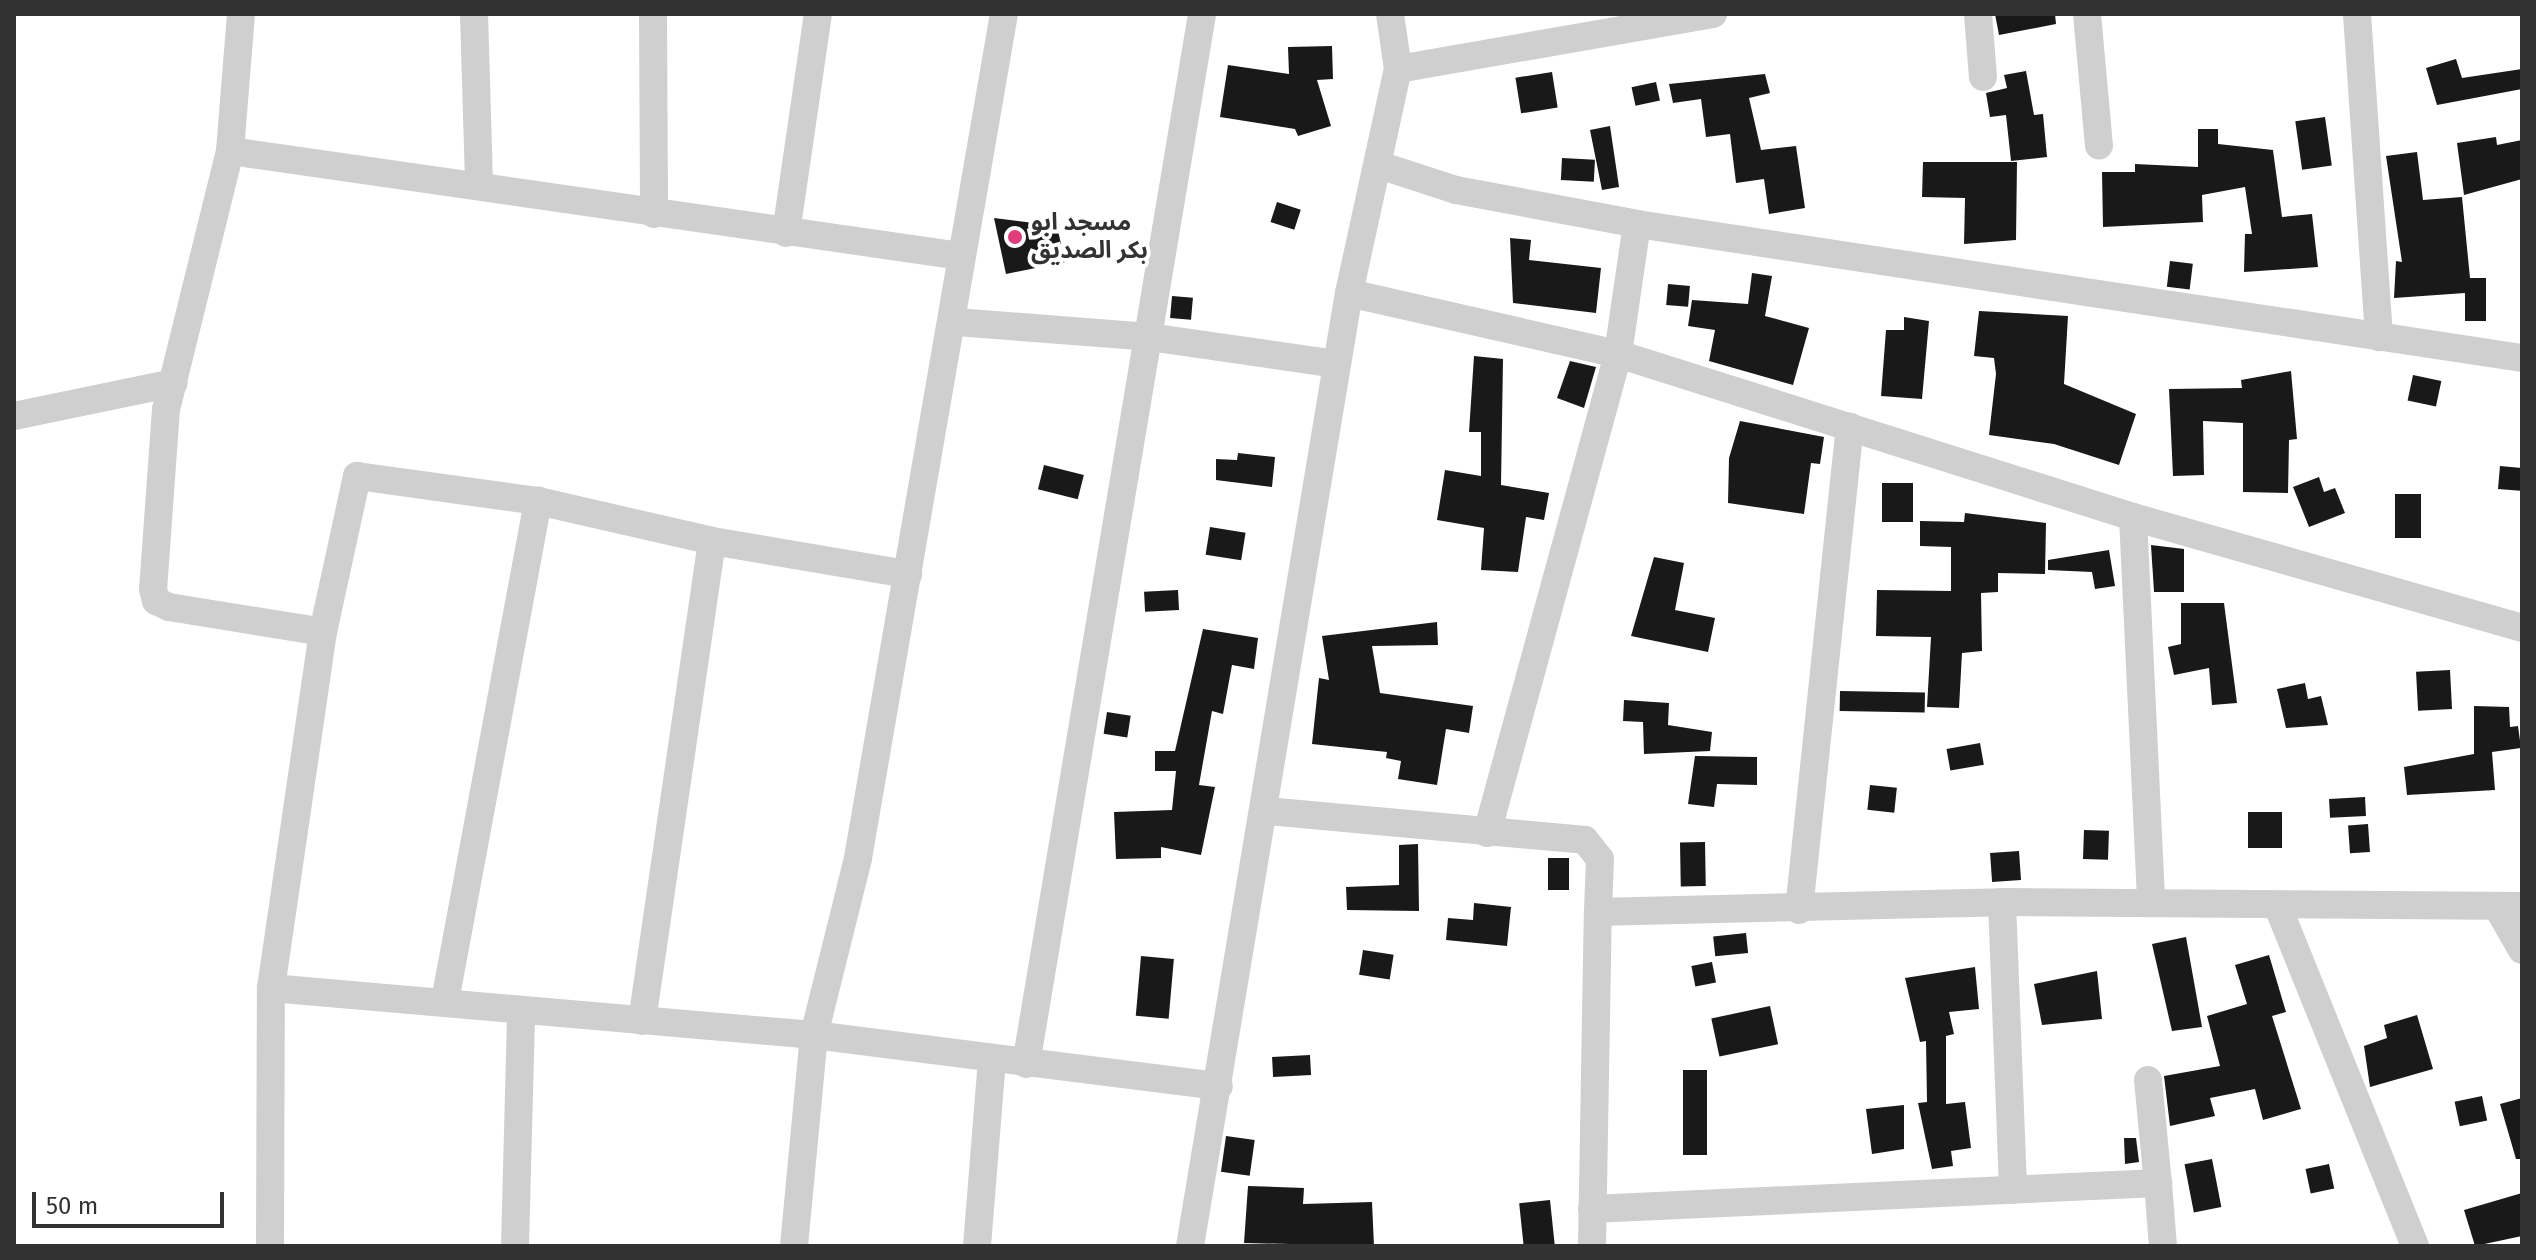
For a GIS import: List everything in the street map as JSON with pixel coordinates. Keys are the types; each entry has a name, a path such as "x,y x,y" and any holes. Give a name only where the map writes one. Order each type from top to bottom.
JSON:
{"street":[{"path":"241,14 230,151 166,409 156,601 323,632"},
{"path":"474,14 479,186"},
{"path":"653,14 654,214"},
{"path":"786,233 818,14"},
{"path":"794,1246 814,1035 858,858 956,322 961,256 1004,14"},
{"path":"1026,1064 1202,14"},
{"path":"1190,1246 1267,811 1349,293 1398,69 1390,14"},
{"path":"1398,69 1713,14"},
{"path":"1978,14 1983,77"},
{"path":"2087,14 2099,145"},
{"path":"2357,14 2379,337"},
{"path":"230,151 961,256"},
{"path":"1379,165 1456,190 1637,224 2522,358"},
{"path":"1487,833 1618,354 1637,224"},
{"path":"1349,293 1618,354 2133,517 2522,628"},
{"path":"956,322 1149,337 1337,364"},
{"path":"14,416 174,383"},
{"path":"1799,910 1850,427"},
{"path":"270,1246 271,988 323,632 357,476 538,501 712,541 908,574"},
{"path":"445,1001 538,501"},
{"path":"2133,517 2151,903"},
{"path":"642,1021 712,541"},
{"path":"1267,811 1594,844 1598,912 1592,1246"},
{"path":"1598,912 1799,910 2002,902 2510,907 2522,950"},
{"path":"2002,902 2013,1190"},
{"path":"2278,907 2415,1246"},
{"path":"271,988 814,1035 1219,1086"},
{"path":"515,1246 521,1012"},
{"path":"977,1246 992,1059"},
{"path":"2148,1080 2163,1246"},
{"path":"1592,1209 2158,1183"}],"building":[{"path":"1995,14 2055,14 2056,24 1999,35"},
{"path":"1332,46 1333,79 1317,80 1331,126 1298,136 1295,129 1220,117 1228,65 1289,74 1288,47"},
{"path":"2456,59 2462,78 2522,69 2522,89 2437,105 2426,68"},
{"path":"2026,71 2034,115 2043,114 2047,157 2011,161 2006,115 1990,117 1986,93 2007,88 2004,75"},
{"path":"1552,72 1558,108 1521,113 1515,78"},
{"path":"1765,74 1770,93 1749,98 1761,150 1796,146 1805,208 1769,214 1764,179 1736,183 1730,134 1706,137 1701,99 1673,103 1669,84"},
{"path":"1656,82 1660,101 1635,106 1632,87"},
{"path":"2325,117 2332,166 2302,170 2295,121"},
{"path":"1610,126 1619,187 1602,190 1590,130"},
{"path":"2198,129 2218,129 2218,144 2273,150 2282,217 2312,214 2318,267 2244,272 2245,234 2252,234 2245,187 2202,195 2203,222 2103,227 2102,172 2135,172 2135,164 2198,167"},
{"path":"2496,137 2497,145 2522,140 2522,179 2464,195 2457,143"},
{"path":"2417,152 2423,200 2462,197 2470,278 2486,278 2486,321 2465,321 2465,293 2394,298 2396,261 2402,262 2386,156"},
{"path":"1562,158 1595,160 1594,182 1561,180"},
{"path":"1923,162 2017,162 2016,240 1964,244 1965,198 1922,197"},
{"path":"1277,202 1301,210 1294,230 1271,222"},
{"path":"994,218 1057,226 1065,262 1006,274"},
{"path":"1510,238 1531,240 1529,260 1601,268 1596,313 1513,303"},
{"path":"2170,261 2193,264 2190,290 2167,287"},
{"path":"1752,273 1772,276 1765,316 1809,328 1793,385 1709,361 1715,330 1688,326 1692,300 1748,304"},
{"path":"1668,284 1690,286 1688,307 1666,305"},
{"path":"1172,296 1193,298 1191,320 1170,318"},
{"path":"1979,311 2068,316 2064,384 2136,414 2119,465 2054,444 1989,435 1996,374 1994,358 1974,356"},
{"path":"1904,317 1929,321 1922,399 1881,396 1886,330 1904,330"},
{"path":"1474,356 1503,359 1501,485 1549,493 1544,520 1526,517 1518,572 1481,570 1484,528 1437,520 1445,470 1481,476 1481,432 1469,432"},
{"path":"1570,361 1596,367 1584,408 1557,398"},
{"path":"2291,371 2297,439 2289,440 2288,493 2243,492 2243,423 2203,421 2204,475 2173,476 2169,389 2242,388 2241,380"},
{"path":"2413,375 2441,381 2436,406 2408,400"},
{"path":"1740,421 1824,437 1820,464 1811,463 1804,514 1728,503 1729,458"},
{"path":"1238,453 1275,457 1272,487 1216,480 1216,459 1237,460"},
{"path":"1044,465 1084,475 1078,499 1038,489"},
{"path":"2500,466 2522,468 2520,491 2498,489"},
{"path":"2319,477 2324,492 2335,488 2345,513 2309,527 2293,487"},
{"path":"1882,483 1913,483 1913,522 1882,522"},
{"path":"2395,494 2421,494 2421,538 2395,538"},
{"path":"1965,513 2046,523 2045,574 1998,573 1998,592 1981,593 1982,651 1962,653 1959,708 1927,707 1931,637 1876,636 1877,590 1951,591 1951,547 1920,546 1920,521 1964,522"},
{"path":"1210,527 1246,533 1241,560 1206,555"},
{"path":"2151,545 2184,549 2184,592 2154,592"},
{"path":"2109,550 2115,586 2095,589 2092,572 2048,570 2048,560"},
{"path":"1654,557 1684,563 1675,610 1715,618 1708,652 1631,636"},
{"path":"1178,590 1179,610 1145,612 1144,592"},
{"path":"2181,603 2224,603 2237,703 2212,705 2209,668 2174,675 2168,647 2181,644"},
{"path":"1437,622 1438,645 1372,646 1380,693 1473,706 1469,733 1446,729 1437,785 1398,779 1401,761 1386,758 1387,752 1312,744 1319,678 1329,680 1322,636"},
{"path":"1203,629 1258,638 1254,669 1232,665 1223,714 1212,711 1199,785 1215,787 1201,855 1161,847 1161,858 1116,859 1114,812 1172,810 1176,771 1155,771 1155,751 1175,751"},
{"path":"2450,670 2452,709 2418,711 2416,672"},
{"path":"2305,683 2308,699 2321,696 2328,725 2286,728 2277,689"},
{"path":"1840,691 1925,692 1925,712 1840,711"},
{"path":"1624,700 1669,703 1668,725 1712,732 1710,751 1644,754 1643,722 1623,721"},
{"path":"2474,706 2509,707 2510,727 2518,726 2521,748 2492,752 2495,790 2407,795 2404,767 2474,754"},
{"path":"1107,712 1131,716 1127,737 1104,734"},
{"path":"1980,743 1984,765 1950,771 1947,749"},
{"path":"1695,756 1757,757 1757,785 1717,784 1714,807 1688,804"},
{"path":"1870,785 1897,788 1894,813 1867,810"},
{"path":"2365,797 2366,816 2330,818 2329,799"},
{"path":"2248,812 2282,812 2282,848 2248,848"},
{"path":"2368,824 2370,852 2350,853 2348,825"},
{"path":"2084,830 2109,831 2108,860 2083,859"},
{"path":"1680,842 1705,842 1706,886 1681,886"},
{"path":"1418,844 1419,911 1347,910 1346,887 1399,885 1399,845"},
{"path":"2019,851 2021,880 1992,882 1990,853"},
{"path":"1548,858 1569,858 1569,890 1548,890"},
{"path":"1474,903 1511,907 1507,946 1446,940 1448,918 1473,920"},
{"path":"1746,933 1748,953 1715,956 1713,936"},
{"path":"2186,937 2202,1027 2172,1031 2152,944"},
{"path":"1363,950 1394,955 1390,980 1359,975"},
{"path":"2269,955 2286,1012 2272,1016 2301,1109 2263,1120 2255,1089 2210,1098 2215,1116 2170,1126 2164,1076 2220,1066 2207,1016 2247,1004 2235,965"},
{"path":"1141,956 1174,959 1169,1019 1136,1016"},
{"path":"1712,962 1716,983 1695,987 1691,966"},
{"path":"1975,967 1979,1009 1949,1012 1954,1034 1946,1036 1946,1104 1965,1102 1971,1148 1951,1151 1953,1166 1932,1169 1918,1103 1927,1102 1926,1041 1920,1042 1905,978"},
{"path":"2097,971 2102,1019 2042,1025 2034,984"},
{"path":"1770,1006 1778,1044 1719,1057 1711,1018"},
{"path":"2417,1015 2433,1069 2370,1087 2364,1046 2387,1038 2384,1025"},
{"path":"1310,1055 1311,1075 1273,1077 1272,1057"},
{"path":"1683,1070 1707,1070 1707,1155 1683,1155"},
{"path":"2482,1096 2487,1120 2460,1126 2455,1102"},
{"path":"2522,1098 2522,1159 2516,1159 2500,1104"},
{"path":"1904,1105 1904,1149 1872,1154 1866,1109"},
{"path":"1226,1136 1255,1140 1250,1176 1221,1172"},
{"path":"2124,1138 2136,1138 2139,1162 2125,1164"},
{"path":"2212,1159 2221,1207 2194,1212 2185,1164"},
{"path":"2329,1164 2334,1188 2311,1193 2306,1169"},
{"path":"1248,1186 1304,1188 1303,1204 1372,1202 1374,1246 1244,1243"},
{"path":"2522,1193 2522,1236 2475,1246 2464,1210"},
{"path":"1550,1200 1555,1246 1524,1246 1519,1203"}],"place":[{"name":"مسجد ابو بكر الصديق","path":"1015,237"}]}
